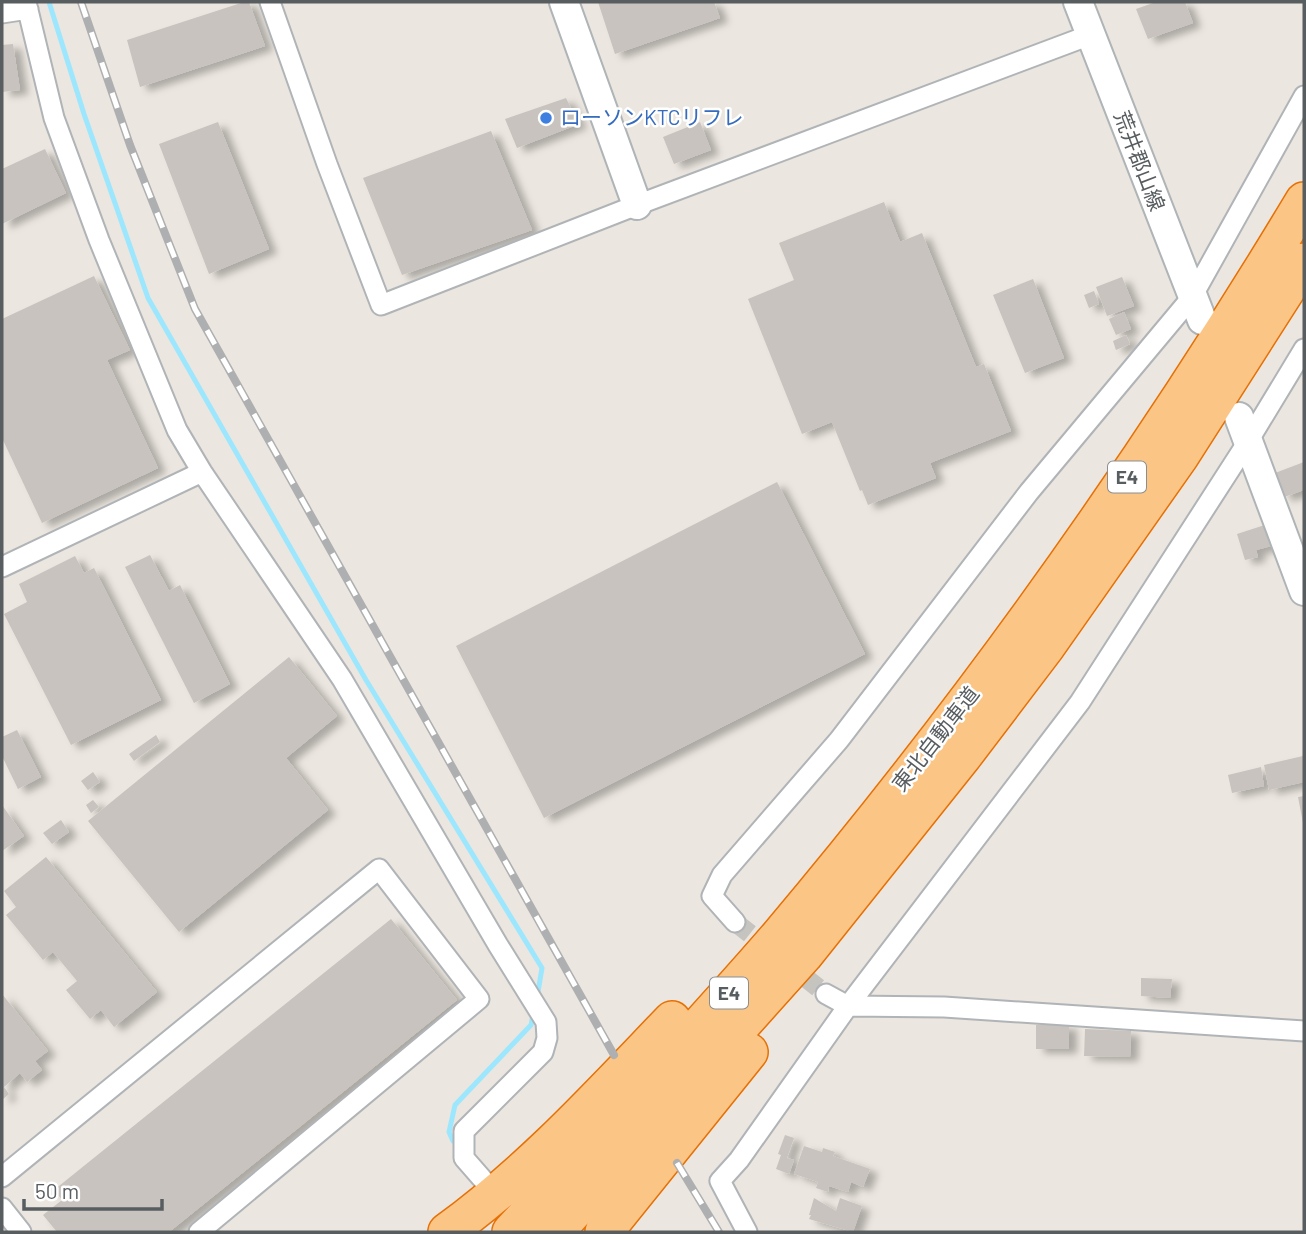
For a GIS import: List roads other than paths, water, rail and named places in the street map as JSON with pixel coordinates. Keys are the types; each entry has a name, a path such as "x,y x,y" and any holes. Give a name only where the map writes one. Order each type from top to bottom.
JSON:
{"highway":[{"name":"東北自動車道","path":"555,1232 804,955 949,749 1070,559 1208,357 1304,201"},
{"name":"東北自動車道","path":"511,1232 949,749 1045,648 1180,456 1304,262"},
{"path":"447,1232 547,1150 706,985 843,826 949,749"},
{"path":"604,1232 818,965 895,862 949,749"}],"main road":[{"path":"564,2 636,205"},
{"name":"荒井郡山線","path":"1078,2 1197,308"},
{"path":"1243,430 1299,562 1304,591"}],"street":[{"path":"270,2 327,164 382,305 636,205 1090,35"},
{"path":"2,13 27,5 54,118 99,240 177,430 202,472 342,679 498,945 547,1022 547,1038 543,1052 464,1131 464,1158 485,1182"},
{"path":"735,922 712,896 722,875 839,740 1029,492 1197,308 1304,96"},
{"path":"747,1232 720,1181 739,1160 848,1006 1080,702 1243,430 1304,349"},
{"path":"2,567 202,472"},
{"path":"2,1177 379,869 479,999 199,1232"},
{"path":"826,995 848,1006 957,1008 1304,1031"},
{"path":"2,1208 21,1232"}],"waterway":[{"path":"49,2 84,114 148,298 366,680 542,968 537,998"},
{"path":"453,1141 449,1132 455,1105 531,1025 533,1015"}],"tunnel":[{"path":"735,922 826,994"}],"railway":[{"path":"81,2 130,145 195,309 614,1055"},
{"path":"677,1163 719,1232"}],"place":[{"name":"ローソンKTCリフレ","path":"546,118"}]}
